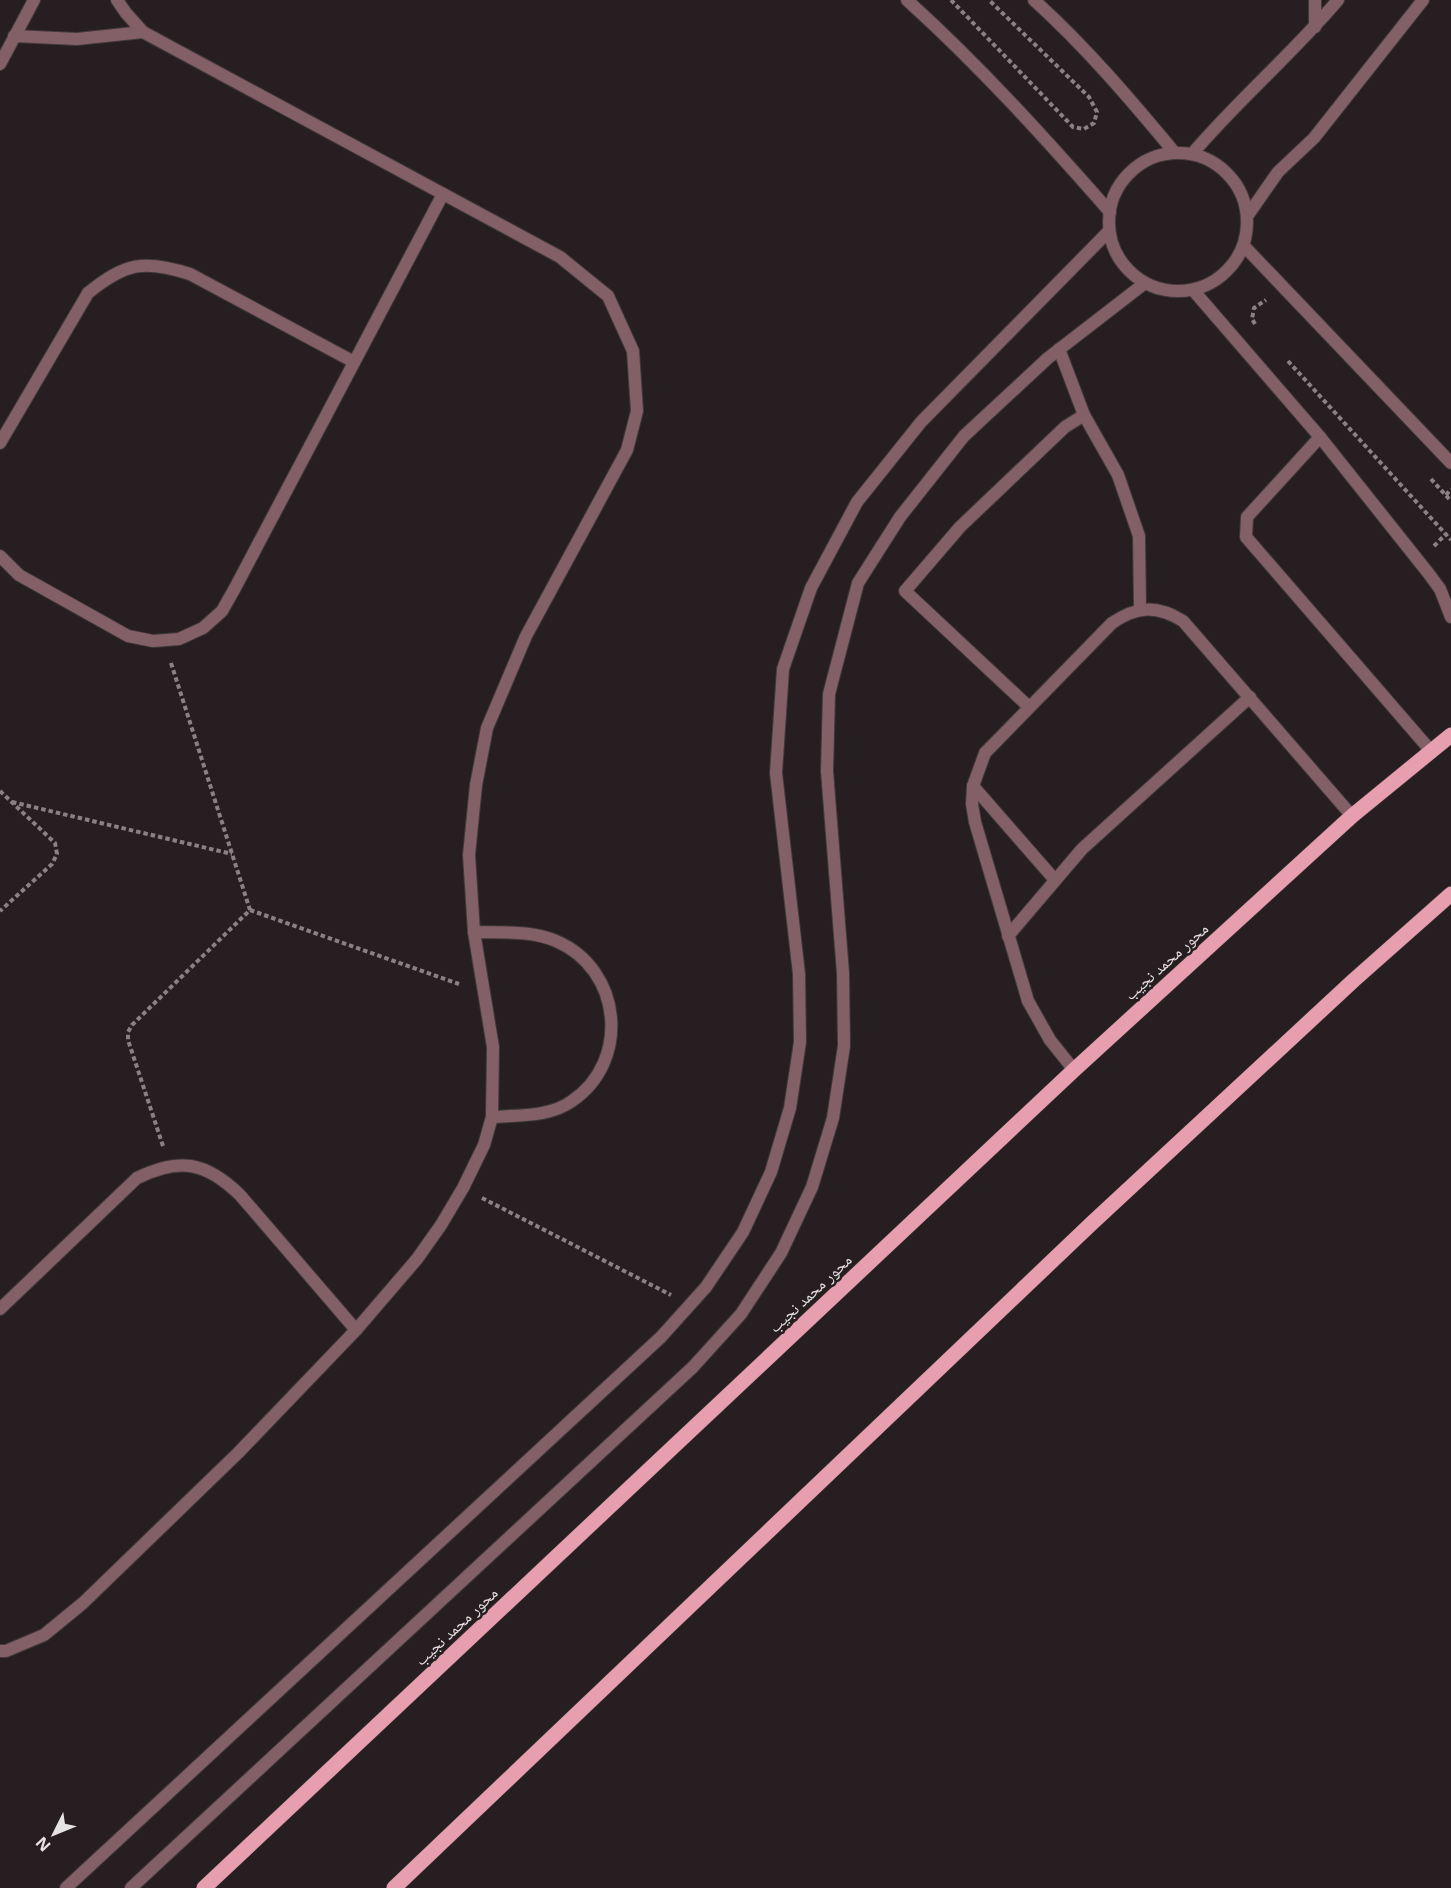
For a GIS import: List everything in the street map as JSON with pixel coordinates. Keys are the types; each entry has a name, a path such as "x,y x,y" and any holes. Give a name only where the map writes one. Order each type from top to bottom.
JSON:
{"main road":[{"name":"محور محمد نجيب","path":"204,1888 1074,1070 1352,816 1451,735"},
{"path":"394,1888 1092,1223 1354,980 1451,894"}],"street":[{"path":"0,64 34,0"},
{"path":"0,1651 6,1651 44,1635 83,1604 238,1453 356,1330 417,1259 463,1188 484,1145 492,1117 493,1047 474,932 469,855 476,785 487,728 526,636 627,450 637,411 633,351 608,296 560,257 143,32 117,0"},
{"path":"908,0 995,83 1110,212"},
{"path":"1034,0 1062,25 1113,79 1175,153"},
{"path":"1314,0 1315,27"},
{"path":"1192,154 1214,128 1315,27 1338,0"},
{"path":"1248,215 1278,172 1314,138 1423,0"},
{"path":"14,36 77,39 143,32"},
{"path":"1175,153 1192,154 1213,162 1230,176 1242,194 1248,215 1244,246 1236,262 1224,275 1209,285 1193,290 1169,291 1145,283 1132,274 1113,247 1109,231 1110,212 1117,189 1132,171 1152,158 1175,153"},
{"path":"0,556 19,575 128,636 153,641 179,639 203,628 222,611 443,194"},
{"path":"66,1888 661,1337 706,1287 743,1232 771,1172 790,1108 800,1042 800,974 776,773 783,669 811,588 857,502 921,422 1109,231"},
{"path":"1244,246 1451,463"},
{"path":"0,443 88,293 109,276 135,266 163,265 190,274 354,362"},
{"path":"131,1888 693,1367 741,1314 781,1253 815,1178 833,1118 844,1046 843,973 827,771 830,694 858,583 900,517 964,436 1059,349 1145,283"},
{"path":"1193,290 1320,437 1445,590 1451,617"},
{"path":"1059,349 1084,416 1118,475 1139,536 1140,609"},
{"path":"1029,707 905,591 960,527 1065,427 1084,416"},
{"path":"1320,437 1247,517 1246,537 1431,752"},
{"path":"1074,1070 1050,1040 1028,1001 975,822 972,804 973,786 986,753 1112,623 1125,614 1140,609 1170,612 1184,621 1352,816"},
{"path":"1008,936 1082,849 1250,697"},
{"path":"973,786 1055,880"},
{"path":"474,932 536,935 556,941 576,952 592,967 604,985 613,1028 609,1050 601,1070 588,1088 572,1102 552,1112 492,1117"},
{"path":"0,1309 137,1178 158,1168 180,1165 204,1168 224,1179 356,1330"}],"path":[{"path":"951,0 1073,127 1084,129 1094,123 1097,112 1089,98 989,0"},
{"path":"1258,328 1252,319 1254,308 1266,300 1275,303"},
{"path":"1282,354 1451,540"},
{"path":"1430,477 1451,501"},
{"path":"1446,495 1451,489"},
{"path":"163,640 250,910"},
{"path":"0,791 55,843 57,854 52,864 0,911"},
{"path":"12,802 232,854"},
{"path":"250,910 485,993"},
{"path":"170,1167 128,1040 128,1032 132,1024 250,910"},
{"path":"463,1188 690,1305"}]}
